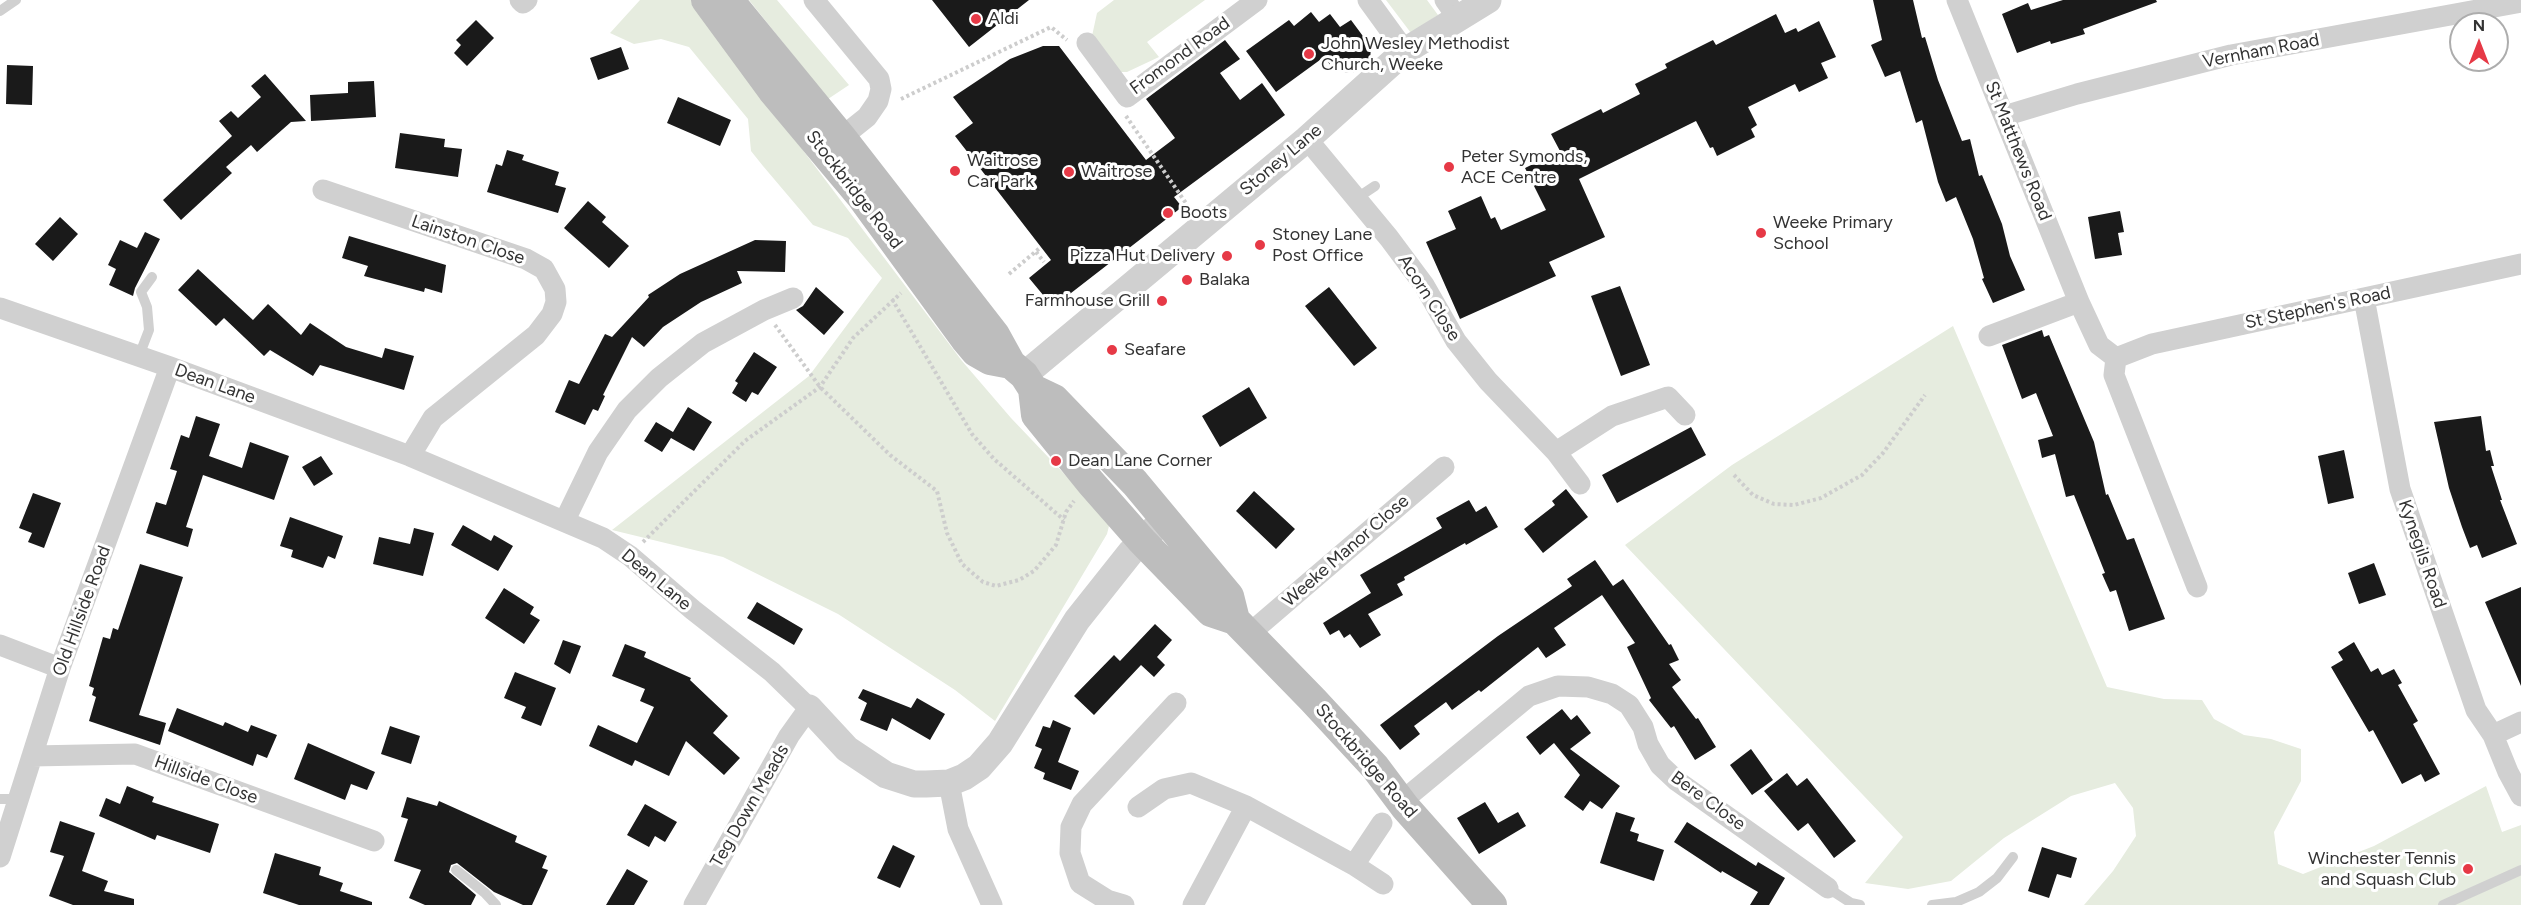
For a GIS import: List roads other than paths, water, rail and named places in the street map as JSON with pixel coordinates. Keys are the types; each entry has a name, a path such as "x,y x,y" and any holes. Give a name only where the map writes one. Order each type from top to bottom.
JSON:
{"main road":[{"name":"Stockbridge Road","path":"706,0 772,90 833,145"},
{"name":"Stockbridge Road","path":"729,0 923,267 976,352 1023,376 1054,399 1135,483 1165,518 1229,596 1242,627"},
{"name":"Stockbridge Road","path":"1023,376 1036,415 1142,541 1211,612 1242,627 1375,767 1391,812 1492,905"}],"street":[{"path":"520,0 523,3 526,0"},
{"path":"814,0 879,79 881,89 878,101 867,117 833,145"},
{"name":"Fromond Road","path":"1078,42 1127,97 1257,0"},
{"path":"1368,0 1405,51"},
{"name":"Stoney Lane","path":"1023,376 1307,139 1451,8 1488,0"},
{"name":"St Matthews Road","path":"1957,0 2079,302 2099,345 2116,358"},
{"name":"Vernham Road","path":"2004,116 2077,94 2231,55 2521,2"},
{"name":"Acorn Close","path":"1307,139 1357,198 1424,285 1456,341 1488,381 1556,452 1580,484"},
{"name":"Lainston Close","path":"323,190 526,259 544,269 555,289 556,302 552,314 536,335 433,418 410,456"},
{"name":"St Stephen's Road","path":"2116,358 2152,344 2521,264"},
{"path":"565,520 598,452 627,410 659,378 703,343 764,310 792,298"},
{"name":"Kynegils Road","path":"2364,298 2400,489 2476,710 2493,735 2508,772 2521,796"},
{"path":"1989,336 2079,302"},
{"name":"Dean Lane","path":"0,308 170,367 410,456 603,538 630,556 693,610 772,672 847,749 886,775 914,784 950,783 980,767 1000,743 1077,620 1142,541 1165,518"},
{"path":"2116,358 2114,375 2197,587"},
{"name":"Old Hillside Road","path":"0,857 9,799 32,756 60,668 170,367"},
{"path":"1556,452 1612,416 1668,396 1685,415"},
{"name":"Weeke Manor Close","path":"1242,627 1443,468"},
{"path":"0,645 60,668"},
{"name":"Bere Close","path":"1354,865 1391,812 1529,696 1558,686 1588,687 1612,694 1629,705 1643,727 1648,744 1660,765 1677,781 1828,888"},
{"path":"1124,905 1107,900 1080,883 1070,853 1071,827 1082,804 1176,703"},
{"name":"Teg Down Meads","path":"694,905 789,736 809,708"},
{"path":"2493,735 2521,722"},
{"name":"Hillside Close","path":"32,756 135,754 374,841"},
{"path":"950,783 958,829 992,905"},
{"path":"1138,807 1164,789 1191,783 1246,806 1354,865 1383,884"},
{"path":"1193,905 1246,806"}],"lane":[{"path":"0,11 16,0"},
{"path":"1357,198 1375,186"},
{"path":"139,356 149,330 147,308 141,292 153,277"},
{"path":"1932,905 1956,902 1978,892 1997,878 2013,857"},
{"path":"456,870 496,905"},
{"path":"2444,905 2521,870"},
{"path":"1828,888 1851,903 1860,905"}],"place":[{"name":"Aldi","path":"976,19"},
{"name":"John Wesley Methodist Church, Weeke","path":"1309,54"},
{"name":"Peter Symonds, ACE Centre","path":"1449,167"},
{"name":"Waitrose Car Park","path":"955,171"},
{"name":"Waitrose","path":"1069,172"},
{"name":"Boots","path":"1168,213"},
{"name":"Weeke Primary School","path":"1761,233"},
{"name":"Stoney Lane Post Office","path":"1260,245"},
{"name":"Pizza Hut Delivery","path":"1227,256"},
{"name":"Balaka","path":"1187,280"},
{"name":"Farmhouse Grill","path":"1162,301"},
{"name":"Seafare","path":"1112,350"},
{"name":"Dean Lane Corner","path":"1056,461"},
{"name":"Winchester Tennis and Squash Club","path":"2468,869"}]}
